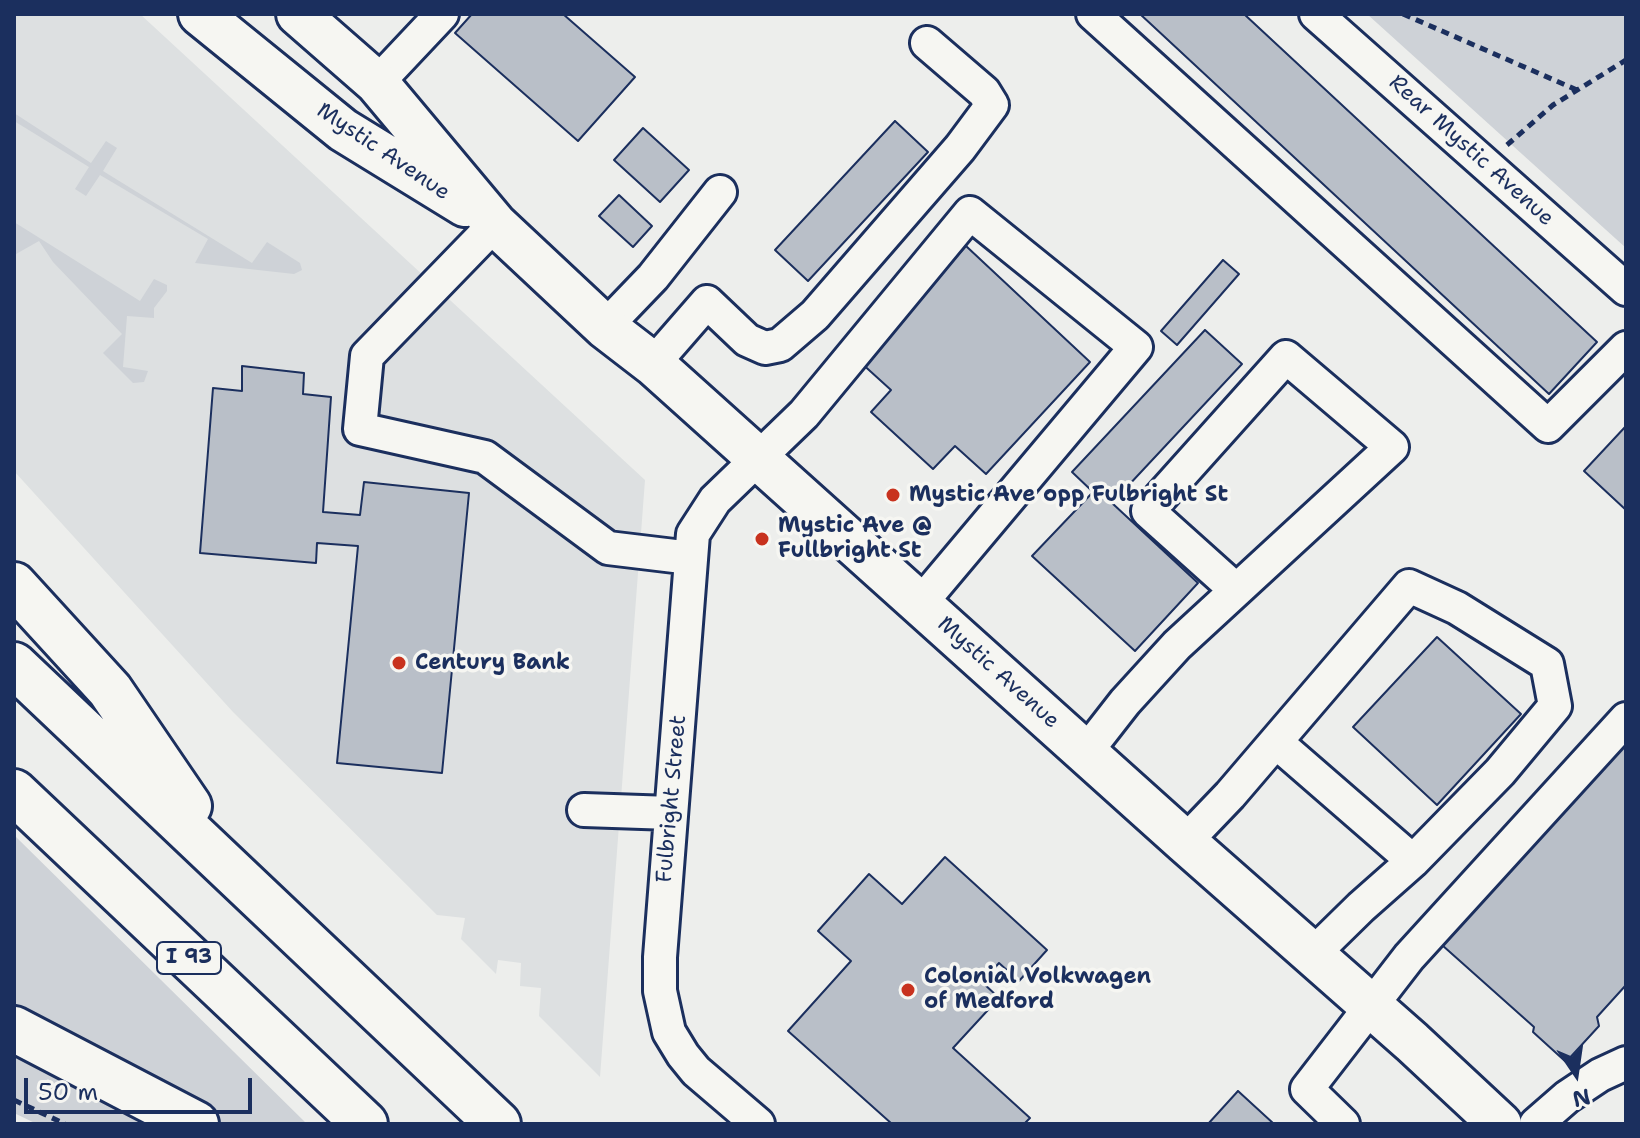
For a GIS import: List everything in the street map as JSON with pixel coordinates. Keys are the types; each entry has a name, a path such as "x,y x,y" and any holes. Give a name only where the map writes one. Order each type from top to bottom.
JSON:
{"highway":[{"path":"14,585 110,690 235,875"},
{"path":"14,665 498,1124"},
{"name":"I 93","path":"14,792 365,1124"},
{"path":"14,1029 196,1124"}],"main road":[{"name":"Mystic Avenue","path":"200,14 343,130 495,224"},
{"name":"Mystic Avenue","path":"304,16 377,83 495,224 605,327 653,364 1500,1124"}],"street":[{"path":"377,83 442,14"},
{"path":"1093,14 1548,426 1626,348"},
{"name":"Rear Mystic Avenue","path":"1316,14 1626,289"},
{"path":"653,364 707,302 747,340 765,348 780,345 815,315 960,148 992,105 984,92 927,43"},
{"path":"605,327 653,277 720,192"},
{"name":"Fulbright Street","path":"758,1124 696,1071 669,1032 663,1009 660,957 693,534 715,500 804,414 970,213 1136,347 920,604"},
{"path":"495,224 367,356 360,429 485,457 608,548 691,558"},
{"path":"1086,752 1125,702 1177,645 1392,447 1286,357 1148,511 1236,590"},
{"path":"1185,842 1276,742 1409,586 1457,608 1547,664 1555,706 1500,772 1413,861 1312,955"},
{"path":"1343,1124 1307,1089 1370,1005 1432,932 1626,719"},
{"path":"1276,742 1413,861"},
{"path":"584,810 671,813"},
{"path":"1536,1124 1567,1097 1600,1075 1626,1063"}],"path":[{"path":"1403,14 1577,90"},
{"path":"1485,164 1553,105 1626,60"},
{"path":"14,1100 65,1124"}],"shaded area":[{"path":"14,14 140,14 645,480 600,1077 539,1016 541,988 520,986 521,963 498,960 496,974 461,939 465,918 437,915 233,712 14,471"},
{"path":"1367,14 1626,14 1626,248"},
{"path":"14,113 91,163 106,141 117,148 103,171 252,263 267,242 300,263 302,270 294,274 195,263 208,239 100,175 86,196 75,189 89,167 14,121"},
{"path":"14,222 140,301 154,279 167,285 167,291 154,308 154,318 127,316 123,367 148,371 144,382 133,383 103,353 122,334 53,262 39,241 16,254"},
{"path":"14,835 307,1124 37,1124 14,1113"}],"building":[{"path":"472,14 563,14 635,77 578,141 455,33"},
{"path":"1140,14 1244,14 1597,342 1549,394"},
{"path":"895,121 928,152 808,281 775,250"},
{"path":"643,128 689,170 660,202 614,160"},
{"path":"619,195 652,226 633,247 599,216"},
{"path":"966,246 1090,362 986,474 955,446 933,469 871,412 891,390 859,361"},
{"path":"1223,260 1239,274 1177,345 1161,331"},
{"path":"1205,330 1242,364 1112,503 1198,583 1135,651 1032,556 1093,492 1072,472"},
{"name":"Century Bank","path":"242,366 304,373 303,394 331,397 323,512 360,515 364,482 469,493 442,773 337,763 358,546 317,543 316,563 200,553 213,388 242,391"},
{"path":"1626,426 1626,510 1584,471"},
{"path":"1437,637 1521,714 1437,805 1353,727"},
{"path":"1626,742 1626,985 1597,1017 1599,1026 1566,1062 1533,1032 1534,1027 1442,945"},
{"name":"Colonial Volkwagen of Medford","path":"945,857 1047,950 1019,981 999,963 982,982 999,998 953,1048 1030,1118 1024,1124 892,1124 788,1031 851,961 818,931 869,874 902,904"},
{"path":"1238,1091 1274,1124 1208,1124"}],"place":[{"name":"Mystic Ave opp Fulbright St","path":"893,495"},
{"name":"Mystic Ave @ Fullbright St","path":"762,539"},
{"name":"Century Bank","path":"399,663"},
{"name":"Colonial Volkwagen of Medford","path":"908,990"}]}
